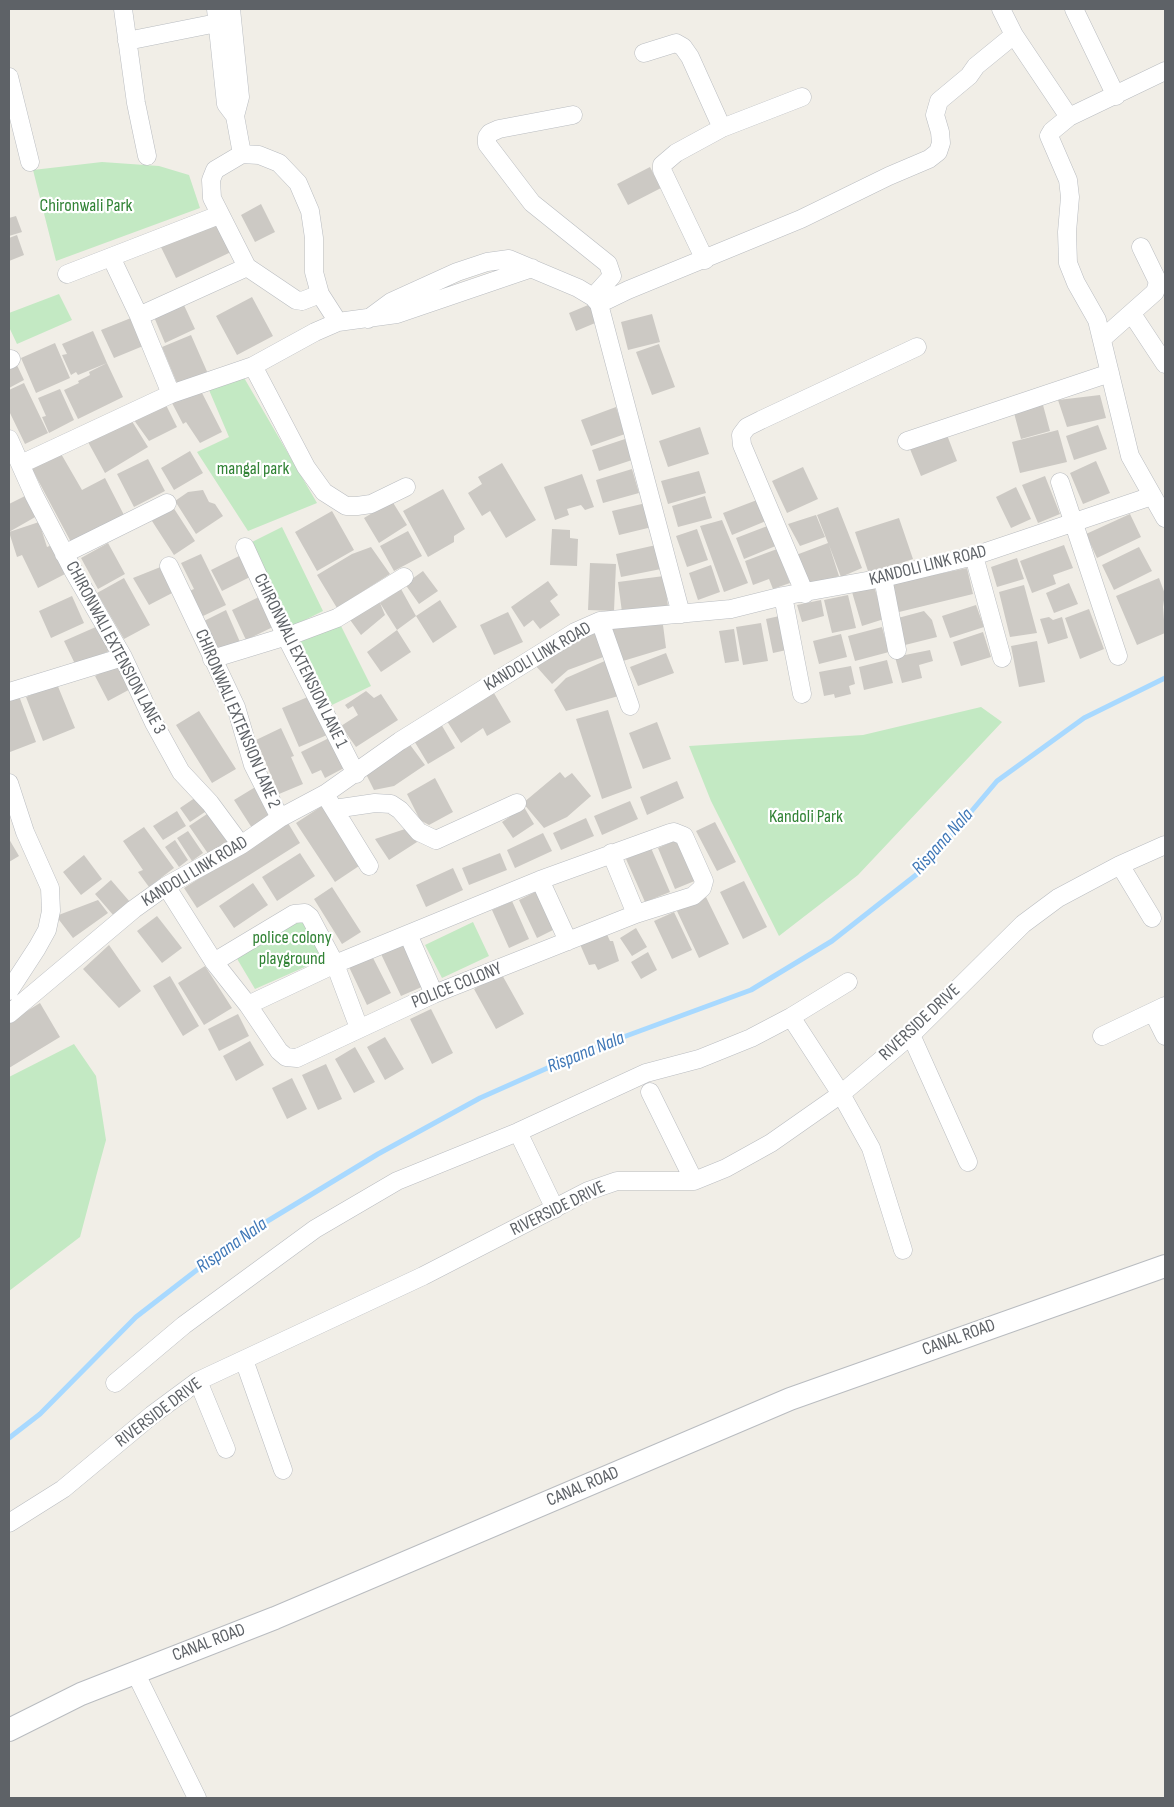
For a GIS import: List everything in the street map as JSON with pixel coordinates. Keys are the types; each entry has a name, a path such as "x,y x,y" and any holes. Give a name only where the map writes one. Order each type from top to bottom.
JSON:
{"street":[{"path":"123,9 136,103 147,156"},
{"path":"231,9 240,97 235,116 242,154"},
{"path":"1001,9 1014,35 1069,117"},
{"path":"1074,9 1116,96"},
{"path":"128,42 216,16 226,104 235,116"},
{"path":"596,301 706,260 801,219 889,176 929,159 938,152 941,143 935,115 939,101 969,76 976,66 1014,35"},
{"path":"644,53 676,43 683,47 690,57 722,128"},
{"path":"1165,71 1069,117 1052,131 1050,142 1068,180 1070,197 1067,232 1068,262 1076,283 1097,320 1130,456 1165,518"},
{"path":"9,77 30,162"},
{"path":"706,260 662,170 662,164 676,153 722,128 802,97"},
{"path":"573,116 499,128 487,137 487,144 532,203 608,264 612,276 596,301"},
{"path":"320,294 302,301 296,300 247,267 235,240 219,215 212,198 211,180 215,170 242,154 258,155 279,163 298,183 310,211 314,238 314,272 320,294 338,322"},
{"path":"67,274 219,215"},
{"path":"1102,339 1155,292 1158,282 1141,247"},
{"path":"111,257 139,316 171,394"},
{"path":"21,464 171,394 253,366 314,332 338,322 368,319 391,302 457,272 487,262 509,259 578,288 596,301 681,614"},
{"path":"139,316 247,267"},
{"path":"1132,314 1165,364"},
{"path":"804,594 742,445 741,435 748,427 761,420 917,347"},
{"path":"253,366 306,467 324,492 346,506 357,506 371,504 406,488"},
{"path":"906,441 1110,373"},
{"name":"CHIRONWALI EXTENSION LANE 3","path":"9,439 34,495 64,554 123,657 154,723 181,772 210,803 241,845"},
{"path":"1060,482 1118,656"},
{"name":"KANDOLI LINK ROAD","path":"9,1014 134,908 166,886 241,845 280,818 330,802 356,774 400,741 575,632 600,621 731,609 783,596 804,594 883,578 974,556 1152,496"},
{"path":"64,554 167,503"},
{"name":"CHIRONWALI EXTENSION LANE 1","path":"244,547 286,636 356,774"},
{"path":"974,556 1002,658"},
{"name":"CHIRONWALI EXTENSION LANE 2","path":"169,566 236,707 253,765 280,818"},
{"path":"212,659 337,618 404,577"},
{"path":"883,578 898,650"},
{"path":"783,596 802,694"},
{"path":"600,621 630,706"},
{"path":"9,692 123,657"},
{"path":"9,783 24,832 50,888 51,911 47,930 38,948 9,991"},
{"path":"330,802 391,804 400,810 419,832 436,840 517,803"},
{"path":"330,802 369,866"},
{"name":"POLICE COLONY","path":"248,1004 279,1050 292,1059 434,994 636,914 693,896 702,888 704,881 684,836 679,833 670,833 611,853"},
{"name":"RIVERSIDE DRIVE","path":"9,1522 63,1489 152,1415 198,1381 423,1276 588,1191 617,1182 694,1181 726,1168 771,1143 841,1094 911,1035 1022,924 1058,898 1120,865 1165,845"},
{"path":"166,886 214,962 248,1004 335,964 611,853 636,914"},
{"path":"1120,865 1152,918"},
{"path":"540,880 568,941"},
{"path":"214,962 299,912 310,917 335,964 359,1028"},
{"path":"408,934 434,994"},
{"path":"115,1383 184,1325 315,1229 397,1181 518,1132 646,1073 699,1059 751,1038 791,1017 848,982"},
{"path":"1102,1036 1159,1009 1165,1036"},
{"path":"791,1017 841,1094 871,1148 903,1250"},
{"path":"911,1035 968,1162"},
{"path":"650,1092 694,1181"},
{"path":"518,1132 555,1209"},
{"name":"CANAL ROAD","path":"9,1730 81,1694 275,1618 790,1399 1165,1266"},
{"path":"244,1360 283,1470"},
{"path":"198,1381 226,1450"},
{"path":"135,1672 197,1798"}],"green space":[{"name":"Chironwali Park","path":"102,162 159,166 189,175 200,208 56,261 33,170"},
{"path":"59,294 72,320 17,344 9,327 9,313"},
{"name":"mangal park","path":"243,376 317,503 248,531 197,452 229,437 209,390"},
{"path":"282,527 323,611 291,627 250,543"},
{"path":"339,622 371,686 332,705 300,642"},
{"name":"Kandoli Park","path":"981,707 1002,722 858,875 779,936 711,801 689,746 863,735"},
{"name":"police colony playground","path":"300,916 323,959 255,989 236,957"},
{"path":"473,922 489,956 442,978 425,945"},
{"path":"74,1044 96,1076 106,1140 80,1237 9,1291 9,1077"}],"building":[{"path":"650,167 661,188 628,205 617,184"},
{"path":"261,204 275,232 255,242 241,215"},
{"path":"16,216 22,232 9,236 9,218"},
{"path":"215,222 231,252 176,278 159,243"},
{"path":"17,235 24,255 9,261 9,238"},
{"path":"252,297 273,336 237,355 216,316"},
{"path":"183,303 195,329 165,343 154,317"},
{"path":"593,303 600,321 576,331 569,313"},
{"path":"652,314 660,342 628,350 621,322"},
{"path":"136,316 148,344 114,358 101,330"},
{"path":"93,331 107,363 78,375 76,372 71,375 62,355 67,354 62,344"},
{"path":"191,335 209,376 179,388 162,347"},
{"path":"55,343 70,378 36,393 21,358"},
{"path":"659,344 675,387 652,395 636,352"},
{"path":"16,363 24,380 9,388 9,367"},
{"path":"107,363 123,397 78,419 64,390 79,383 78,381 90,375 89,372"},
{"path":"24,383 48,433 25,444 9,411 9,390"},
{"path":"60,389 74,420 49,433 42,417 46,416 38,398"},
{"path":"200,389 222,432 200,443 186,422 183,424 172,403"},
{"path":"1100,395 1106,418 1067,427 1058,400"},
{"path":"165,403 177,427 149,441 131,416"},
{"path":"1043,405 1050,431 1021,439 1014,413"},
{"path":"616,407 625,434 591,446 581,420"},
{"path":"130,418 148,447 105,473 88,442"},
{"path":"1098,425 1107,449 1074,460 1066,436"},
{"path":"700,427 709,454 668,467 659,441"},
{"path":"1058,430 1067,462 1020,473 1012,442"},
{"path":"947,435 957,461 921,476 910,449"},
{"path":"625,439 632,460 599,471 592,450"},
{"path":"190,451 203,473 174,490 161,468"},
{"path":"60,452 82,490 105,478 124,515 71,542 32,469"},
{"path":"148,459 165,491 134,507 117,474"},
{"path":"1096,461 1110,493 1083,504 1070,473"},
{"path":"502,463 536,520 506,538 490,511 482,516 468,493 482,484 478,477"},
{"path":"803,467 818,499 787,513 772,481"},
{"path":"632,469 639,493 603,503 596,480"},
{"path":"699,471 706,493 668,504 661,481"},
{"path":"582,474 594,507 585,510 581,505 567,509 569,515 555,520 544,487"},
{"path":"1045,476 1060,514 1038,523 1022,485"},
{"path":"1016,487 1031,519 1011,528 996,497"},
{"path":"443,489 465,529 454,536 454,542 428,557 403,511"},
{"path":"203,490 209,502 215,504 223,516 196,534 175,501 188,492"},
{"path":"27,495 37,516 9,532 9,504"},
{"path":"705,496 712,518 678,527 672,506"},
{"path":"757,500 766,521 732,535 723,513"},
{"path":"392,501 407,525 379,543 364,518"},
{"path":"646,503 652,527 619,535 612,511"},
{"path":"173,507 195,541 174,555 152,521"},
{"path":"838,507 862,568 841,577 829,545 839,576 807,587 796,555 828,543 817,515"},
{"path":"332,511 354,550 317,571 295,532"},
{"path":"1130,514 1141,537 1097,558 1086,534"},
{"path":"816,515 825,537 800,546 788,524"},
{"path":"899,518 913,559 869,574 855,532"},
{"path":"722,520 748,583 724,592 700,526"},
{"path":"39,522 47,547 52,545 65,574 38,588 22,555 17,557 9,532"},
{"path":"770,525 778,545 744,559 736,538"},
{"path":"552,529 570,530 570,538 578,539 577,566 550,565"},
{"path":"697,529 708,560 687,567 676,536"},
{"path":"408,531 422,556 394,571 380,546"},
{"path":"108,543 125,574 98,589 81,558"},
{"path":"656,545 661,569 621,577 616,554"},
{"path":"1064,545 1073,568 1053,575 1056,584 1032,593 1020,561"},
{"path":"371,547 390,574 337,608 317,575 352,554"},
{"path":"1139,547 1152,571 1114,590 1102,565"},
{"path":"777,549 790,583 773,589 769,579 753,585 745,561"},
{"path":"201,554 226,605 201,617 189,591 194,589 181,563"},
{"path":"243,554 254,575 222,591 211,570"},
{"path":"1017,558 1024,579 997,587 991,567"},
{"path":"590,563 616,564 614,611 588,610"},
{"path":"711,565 720,592 698,600 689,573"},
{"path":"163,566 176,591 149,605 133,578"},
{"path":"967,568 973,594 899,612 891,584"},
{"path":"423,571 438,591 419,604 405,584"},
{"path":"664,576 668,606 622,612 618,582"},
{"path":"124,578 150,625 124,639 97,593"},
{"path":"1159,578 1165,594 1163,607 1165,633 1137,645 1116,596"},
{"path":"548,581 558,595 550,601 560,615 540,629 533,620 524,627 511,607"},
{"path":"1069,583 1078,604 1054,613 1046,593"},
{"path":"1024,585 1037,633 1010,637 999,592"},
{"path":"874,586 884,619 862,626 852,592"},
{"path":"401,589 416,616 397,630 380,603"},
{"path":"848,595 856,628 832,633 824,600"},
{"path":"72,596 84,623 51,638 39,611"},
{"path":"261,596 275,626 246,640 232,610"},
{"path":"375,599 380,603 385,615 361,635 348,617"},
{"path":"440,600 457,627 433,643 416,616"},
{"path":"821,600 824,616 802,622 797,605"},
{"path":"976,605 984,627 950,638 942,616"},
{"path":"1089,609 1104,649 1080,659 1065,618"},
{"path":"226,610 240,642 219,653 202,622"},
{"path":"924,611 932,620 937,637 905,645 898,618"},
{"path":"508,612 523,642 494,655 480,625"},
{"path":"784,615 791,649 773,653 766,619"},
{"path":"1049,617 1053,620 1062,617 1068,638 1048,644 1040,619"},
{"path":"761,623 768,661 743,665 736,627"},
{"path":"628,625 663,625 666,648 623,661 610,628"},
{"path":"98,626 109,651 76,666 64,641"},
{"path":"882,627 889,652 855,661 848,636"},
{"path":"734,629 739,661 725,663 719,631"},
{"path":"397,630 411,652 381,672 367,652"},
{"path":"597,631 606,656 568,670 552,684 535,665 556,647"},
{"path":"983,632 991,657 961,666 953,642"},
{"path":"841,634 847,657 819,664 813,641"},
{"path":"1037,641 1045,682 1019,687 1011,646"},
{"path":"930,650 933,661 919,665 922,678 902,683 895,657"},
{"path":"666,653 674,673 638,686 630,667"},
{"path":"607,660 622,695 566,711 554,690 566,678"},
{"path":"887,660 893,683 864,690 859,667"},
{"path":"123,661 136,686 108,701 95,676"},
{"path":"851,666 855,684 849,686 851,694 835,698 834,694 824,696 819,672"},
{"path":"57,684 75,728 43,741 26,697"},
{"path":"491,688 511,722 487,736 483,728 461,743 445,718"},
{"path":"366,691 374,698 381,694 398,720 356,747 341,726 358,715 353,706 348,709 345,705"},
{"path":"19,696 36,742 10,752 9,700"},
{"path":"310,696 327,735 299,747 282,708"},
{"path":"608,710 632,788 602,799 576,719"},
{"path":"199,711 236,769 212,783 176,725"},
{"path":"657,722 671,759 643,769 629,733"},
{"path":"441,724 455,748 428,764 413,739"},
{"path":"281,728 294,756 291,757 303,784 279,794 256,740"},
{"path":"331,737 346,767 325,778 321,770 312,774 301,752"},
{"path":"408,742 425,765 394,786 374,790 366,774"},
{"path":"560,772 565,778 572,773 591,796 567,817 544,828 523,803"},
{"path":"435,778 453,812 429,825 420,820 407,794"},
{"path":"677,781 684,798 647,815 640,797"},
{"path":"257,786 274,813 252,828 234,800"},
{"path":"208,789 217,804 190,822 180,808"},
{"path":"630,801 638,819 602,835 594,816"},
{"path":"219,806 239,835 209,855 189,826"},
{"path":"322,806 359,866 335,882 296,823"},
{"path":"524,807 534,824 513,838 502,822"},
{"path":"177,811 186,826 163,840 153,826"},
{"path":"586,818 594,836 561,850 553,833"},
{"path":"715,822 736,862 717,871 696,831"},
{"path":"288,823 300,843 197,908 184,888"},
{"path":"144,827 174,868 149,887 138,872 143,870 123,841"},
{"path":"408,828 417,842 389,860 375,839"},
{"path":"188,831 203,853 192,861 177,838"},
{"path":"543,833 552,851 515,868 507,850"},
{"path":"681,838 697,880 675,889 658,848"},
{"path":"9,839 19,856 9,862"},
{"path":"175,840 188,860 179,867 165,847"},
{"path":"651,848 670,892 645,902 626,859"},
{"path":"300,853 315,876 277,901 262,877"},
{"path":"500,853 507,870 469,885 462,868"},
{"path":"84,855 102,879 81,895 63,872"},
{"path":"453,868 463,890 426,907 416,885"},
{"path":"111,880 130,902 114,916 95,894"},
{"path":"744,881 767,927 743,939 720,892"},
{"path":"253,883 268,905 234,928 219,906"},
{"path":"332,887 361,932 342,944 314,899"},
{"path":"537,891 555,929 537,938 519,900"},
{"path":"706,897 729,944 699,958 677,911"},
{"path":"98,900 108,913 73,938 56,916"},
{"path":"512,901 529,939 509,948 492,910"},
{"path":"674,912 692,950 672,959 654,921"},
{"path":"157,916 182,948 162,963 137,931"},
{"path":"636,928 647,947 632,956 620,938"},
{"path":"605,930 610,941 613,941 619,961 598,970 595,964 589,965 579,942"},
{"path":"404,943 424,986 401,996 381,954"},
{"path":"109,945 141,991 119,1008 83,969"},
{"path":"648,952 657,970 641,979 631,962"},
{"path":"372,956 391,993 367,1005 349,967"},
{"path":"205,966 232,1008 204,1025 178,983"},
{"path":"501,973 524,1014 496,1029 474,989"},
{"path":"170,976 199,1026 183,1036 153,986"},
{"path":"40,1003 60,1037 9,1068 9,1022"},
{"path":"431,1009 453,1053 432,1064 410,1019"},
{"path":"238,1014 249,1036 219,1051 208,1029"},
{"path":"385,1037 404,1069 385,1080 367,1047"},
{"path":"250,1041 264,1065 236,1081 223,1056"},
{"path":"355,1047 375,1082 354,1093 335,1059"},
{"path":"326,1064 342,1099 318,1110 302,1075"},
{"path":"292,1078 307,1109 287,1119 272,1088"}],"waterway":[{"name":"Rispana Nala","path":"9,1438 40,1414 136,1317 233,1242 378,1154 480,1098 588,1050 751,990 832,941 921,871 997,781 1084,718 1165,678"}]}
